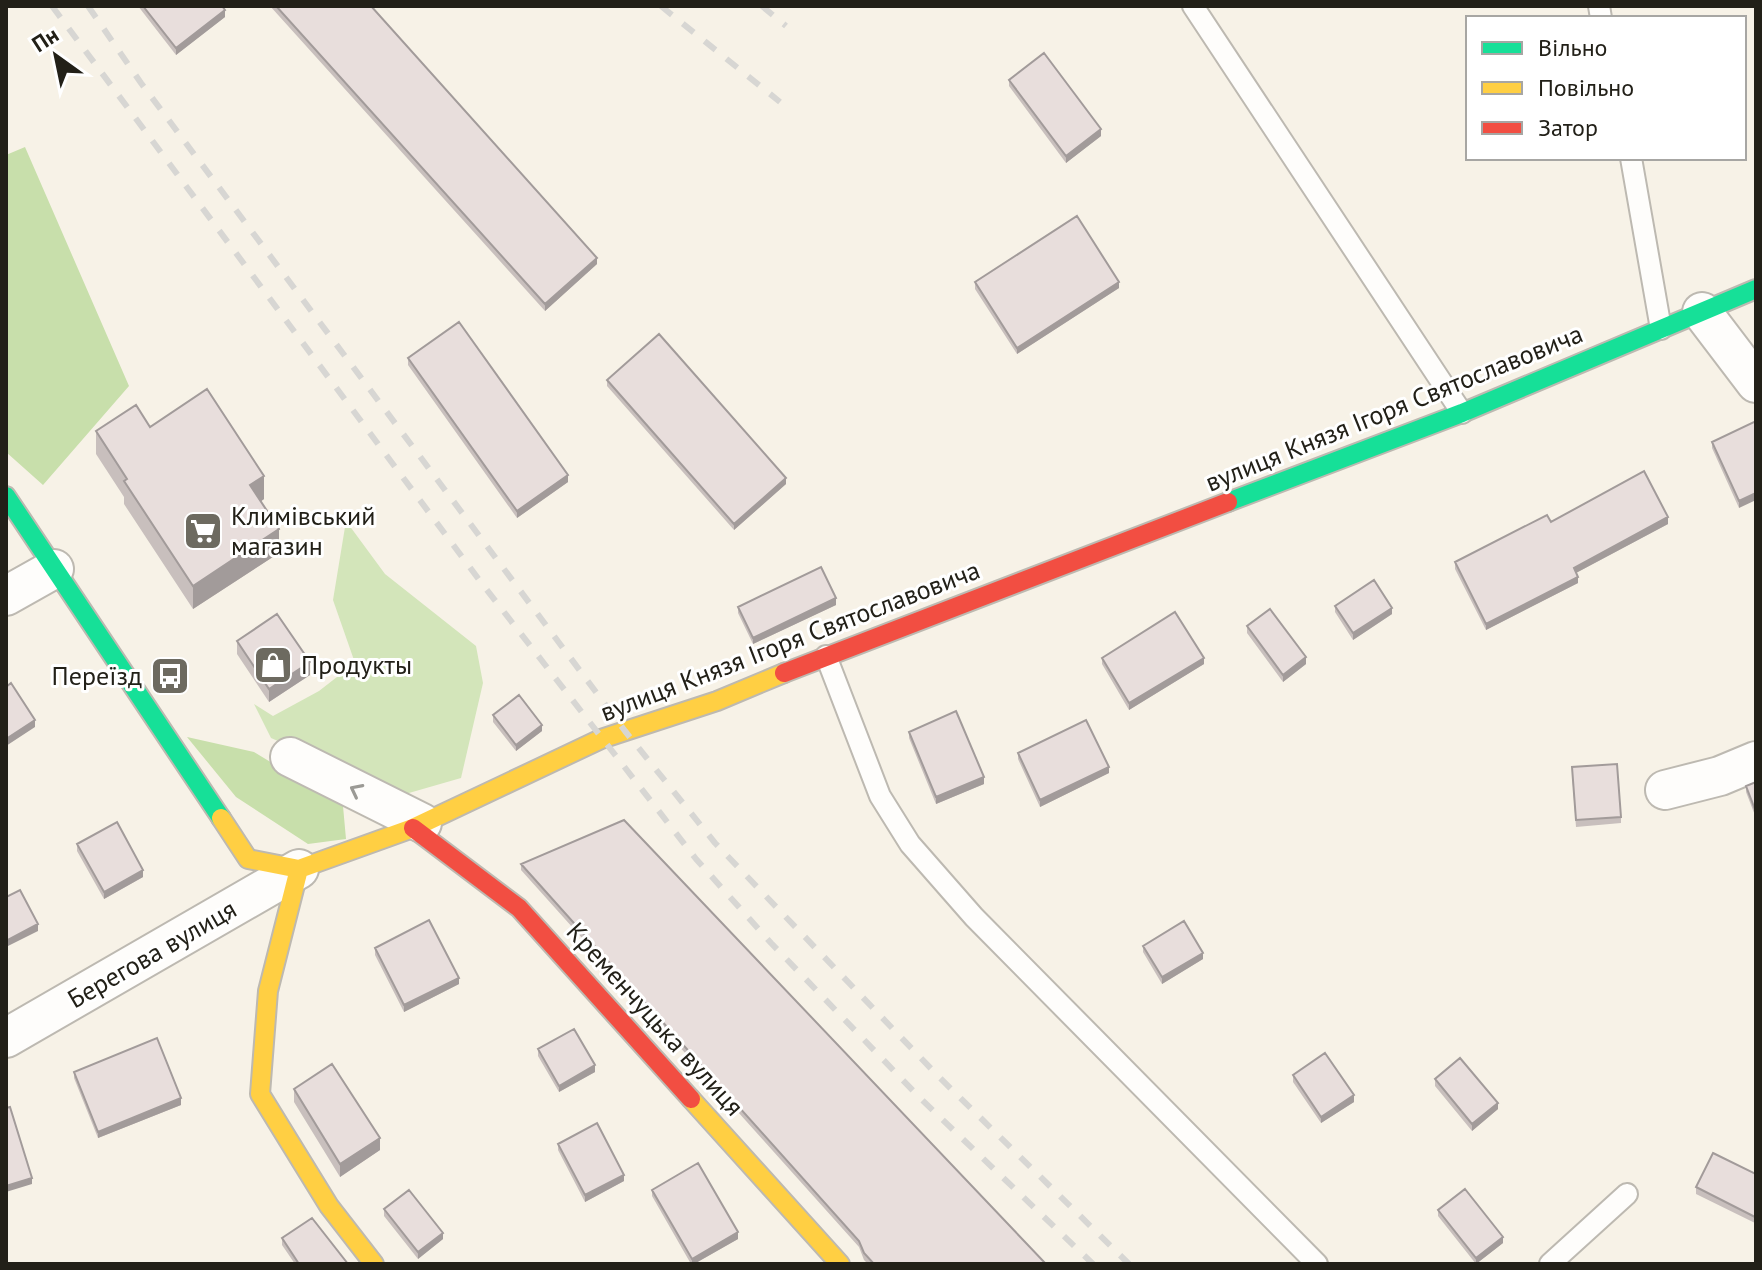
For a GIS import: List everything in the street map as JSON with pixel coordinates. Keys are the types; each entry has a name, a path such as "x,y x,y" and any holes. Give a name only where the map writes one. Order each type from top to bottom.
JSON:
{"street":[{"name":"вулиця Князя Ігоря Святославовича","path":"299,869 418,826 601,739 717,701 826,656 1462,413 1756,289"},
{"path":"1702,312 1756,383"},
{"path":"6,496 248,859 299,869 268,991 260,1094 329,1206 374,1264"},
{"path":"6,596 54,569"},
{"path":"290,757 418,826"},
{"path":"1665,790 1720,776 1756,761"},
{"name":"Кременчуцька вулиця","path":"418,826 519,908 840,1264"},
{"name":"Берегова вулиця","path":"6,1038 299,869"}],"lane":[{"path":"1193,6 1462,413"},
{"path":"1631,160 1661,329"},
{"path":"826,656 880,796 910,844 974,917 1317,1264"},
{"path":"1550,1264 1627,1194"}],"green space":[{"path":"25,147 129,386 43,485 6,452 6,155"},
{"path":"346,521 385,574 476,646 483,683 461,778 402,795 271,738 254,704 273,716 319,691 355,663 333,600"},
{"path":"187,737 254,752 343,806 346,839 308,844 236,797"}],"building":[{"path":"143,6 222,6 225,10 176,48"},
{"path":"276,6 371,6 597,258 545,304"},
{"path":"1044,53 1101,129 1066,156 1009,80"},
{"path":"1077,216 1119,282 1017,348 975,282"},
{"path":"459,322 568,475 517,511 408,358"},
{"path":"659,334 786,478 734,524 607,380"},
{"name":"Климівський магазин","path":"207,389 264,476 250,485 279,529 193,586 124,481 127,479 96,431 136,405 150,427"},
{"path":"1756,421 1756,493 1739,501 1712,442"},
{"path":"1644,471 1668,517 1574,568 1578,577 1486,624 1455,562 1547,515 1551,522"},
{"path":"821,567 836,598 753,638 738,607"},
{"path":"1374,580 1392,608 1353,633 1335,606"},
{"path":"1270,609 1306,657 1283,675 1247,626"},
{"path":"1175,612 1204,658 1129,703 1102,658"},
{"name":"Продукты","path":"277,614 310,662 269,689 237,641"},
{"path":"11,683 35,720 6,739 6,687"},
{"path":"519,695 542,725 516,745 493,715"},
{"path":"956,711 984,777 936,797 909,732"},
{"path":"1086,720 1109,767 1040,800 1018,753"},
{"path":"1617,764 1621,817 1576,820 1572,767"},
{"path":"1756,782 1756,812 1746,786"},
{"path":"624,820 1046,1264 874,1264 859,1241 521,864"},
{"path":"117,822 143,870 104,892 77,844"},
{"path":"20,890 38,924 6,941 6,897"},
{"path":"429,920 459,978 404,1005 375,948"},
{"path":"1184,921 1203,953 1162,977 1143,946"},
{"path":"574,1029 595,1065 559,1086 538,1049"},
{"path":"157,1038 181,1098 98,1132 74,1072"},
{"path":"1325,1053 1354,1095 1321,1117 1293,1075"},
{"path":"1460,1058 1498,1103 1472,1124 1435,1079"},
{"path":"332,1064 380,1138 340,1164 294,1089"},
{"path":"10,1107 32,1178 6,1186 6,1108"},
{"path":"597,1123 624,1175 585,1195 558,1144"},
{"path":"1713,1153 1756,1174 1755,1217 1696,1187"},
{"path":"698,1163 738,1232 692,1259 652,1190"},
{"path":"1465,1189 1503,1237 1476,1258 1438,1210"},
{"path":"409,1190 443,1233 418,1252 384,1209"},
{"path":"312,1218 348,1264 299,1264 282,1238"}],"railway":[{"path":"52,6 483,585 696,859 771,943 920,1098 1093,1264"},
{"path":"88,6 141,83 625,731 715,843 939,1077 1129,1264"},
{"path":"661,6 780,102"},
{"path":"762,6 786,26"}],"traffic: fast":[{"path":"1228,502 1462,413 1756,289"},
{"path":"6,496 221,818"}],"traffic: slow":[{"path":"221,818 248,859 299,869 413,828 601,739 717,701 784,673"},
{"path":"299,869 268,991 260,1094 329,1206 374,1264"},
{"path":"691,1099 840,1264"}],"traffic: jam":[{"path":"784,673 1228,502"},
{"path":"413,828 519,908 691,1099"}],"place":[{"name":"Климівський магазин","path":"203,531"},
{"name":"Продукты","path":"273,665"},
{"name":"Переїзд","path":"170,676"}]}
